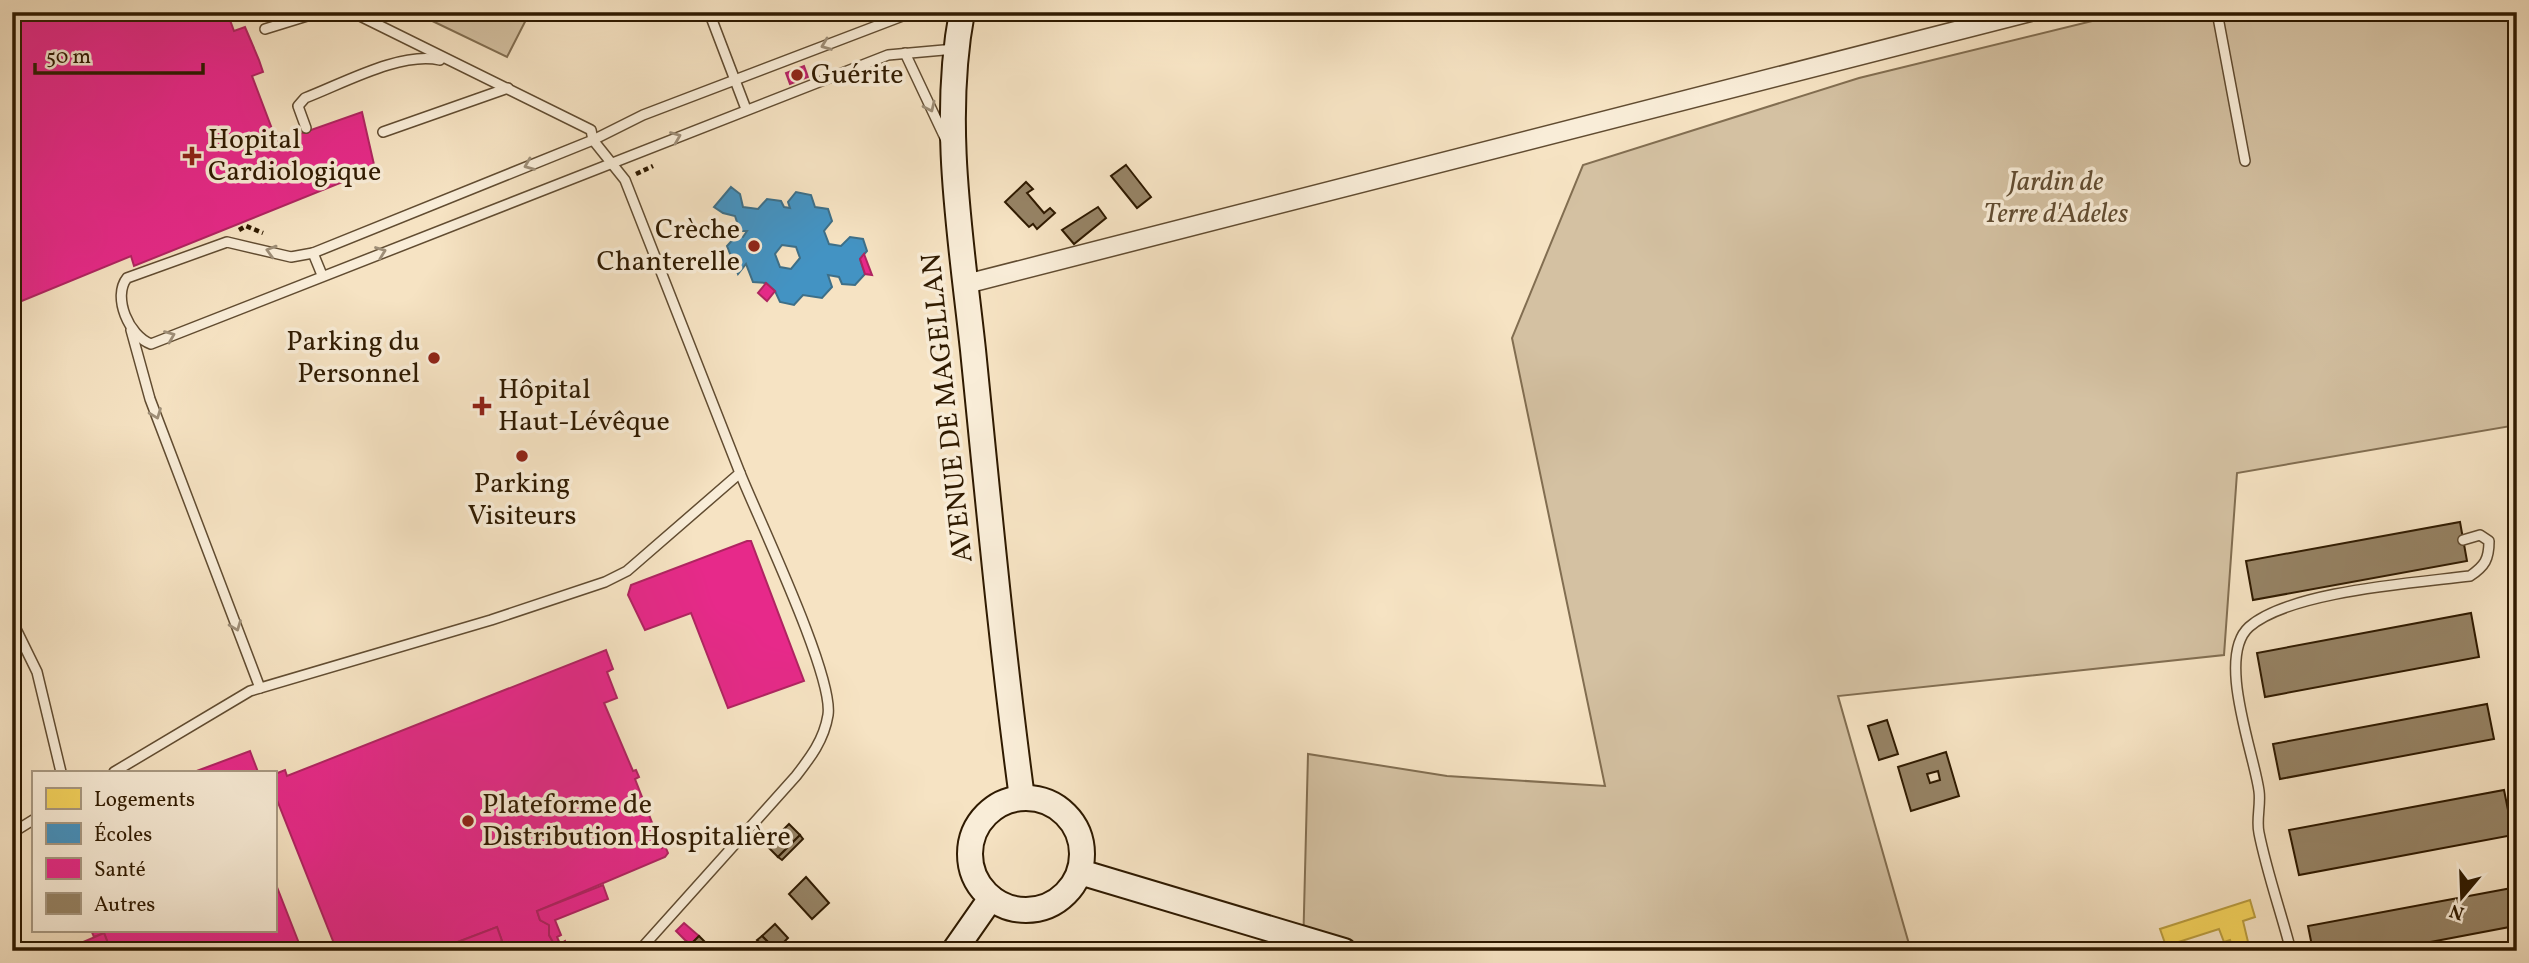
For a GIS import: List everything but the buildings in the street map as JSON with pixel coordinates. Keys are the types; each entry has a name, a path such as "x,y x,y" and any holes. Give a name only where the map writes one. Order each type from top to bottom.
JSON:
{"street":[{"name":"AVENUE DE MAGELLAN","path":"962,12 955,49 952,92 955,160 997,602 1022,798"},
{"path":"966,284 2030,12"},
{"path":"1022,798 1040,800 1057,807 1071,820 1080,835 1083,854 1080,872 1072,888 1059,900 1043,908 1016,909 991,898 978,884 971,866 970,847 976,829 987,813 1003,802 1022,798"},
{"path":"1080,872 1344,951"},
{"path":"954,951 991,898"}],"lane":[{"path":"265,29 320,12"},
{"path":"352,12 591,130 593,140 625,180 817,660 828,713 815,752 639,951"},
{"path":"709,12 746,109"},
{"path":"260,688 150,399 120,295 121,286 127,278 228,242 291,257 313,253 593,140 643,115 913,12"},
{"path":"2217,12 2245,162"},
{"path":"306,128 298,106 305,98 408,59 420,52 414,43"},
{"path":"130,325 140,340 151,344 888,55 955,49"},
{"path":"905,53 955,160"},
{"path":"408,59 428,57 457,64"},
{"path":"383,132 508,88"},
{"path":"313,253 322,275"},
{"path":"116,771 260,688 491,620 605,582 627,571 740,473"},
{"path":"2291,951 2258,830 2260,793 2243,722 2235,661 2238,645 2249,628 2273,614 2304,604 2363,588 2469,576 2482,568 2489,557 2489,541 2480,535 2463,540"},
{"path":"12,621 37,672 61,771"},
{"path":"12,833 32,821"}],"green space":[{"path":"427,12 530,12 507,57 424,17"},
{"name":"Jardin de Terre d'Adeles","path":"2129,12 2517,12 2517,425 2237,473 2224,655 1838,696 1911,951 1303,951 1308,754 1447,776 1605,786 1512,338 1583,165 1859,78"}],"place":[{"name":"Guérite","path":"797,75"},
{"name":"Hopital Cardiologique","path":"192,156"},
{"name":"Crèche Chanterelle","path":"754,246"},
{"name":"Parking du Personnel","path":"434,358"},
{"name":"Hôpital Haut-Lévêque","path":"482,406"},
{"name":"Parking Visiteurs","path":"522,456"},
{"name":"Plateforme de Distribution Hospitalière","path":"468,821"}]}
